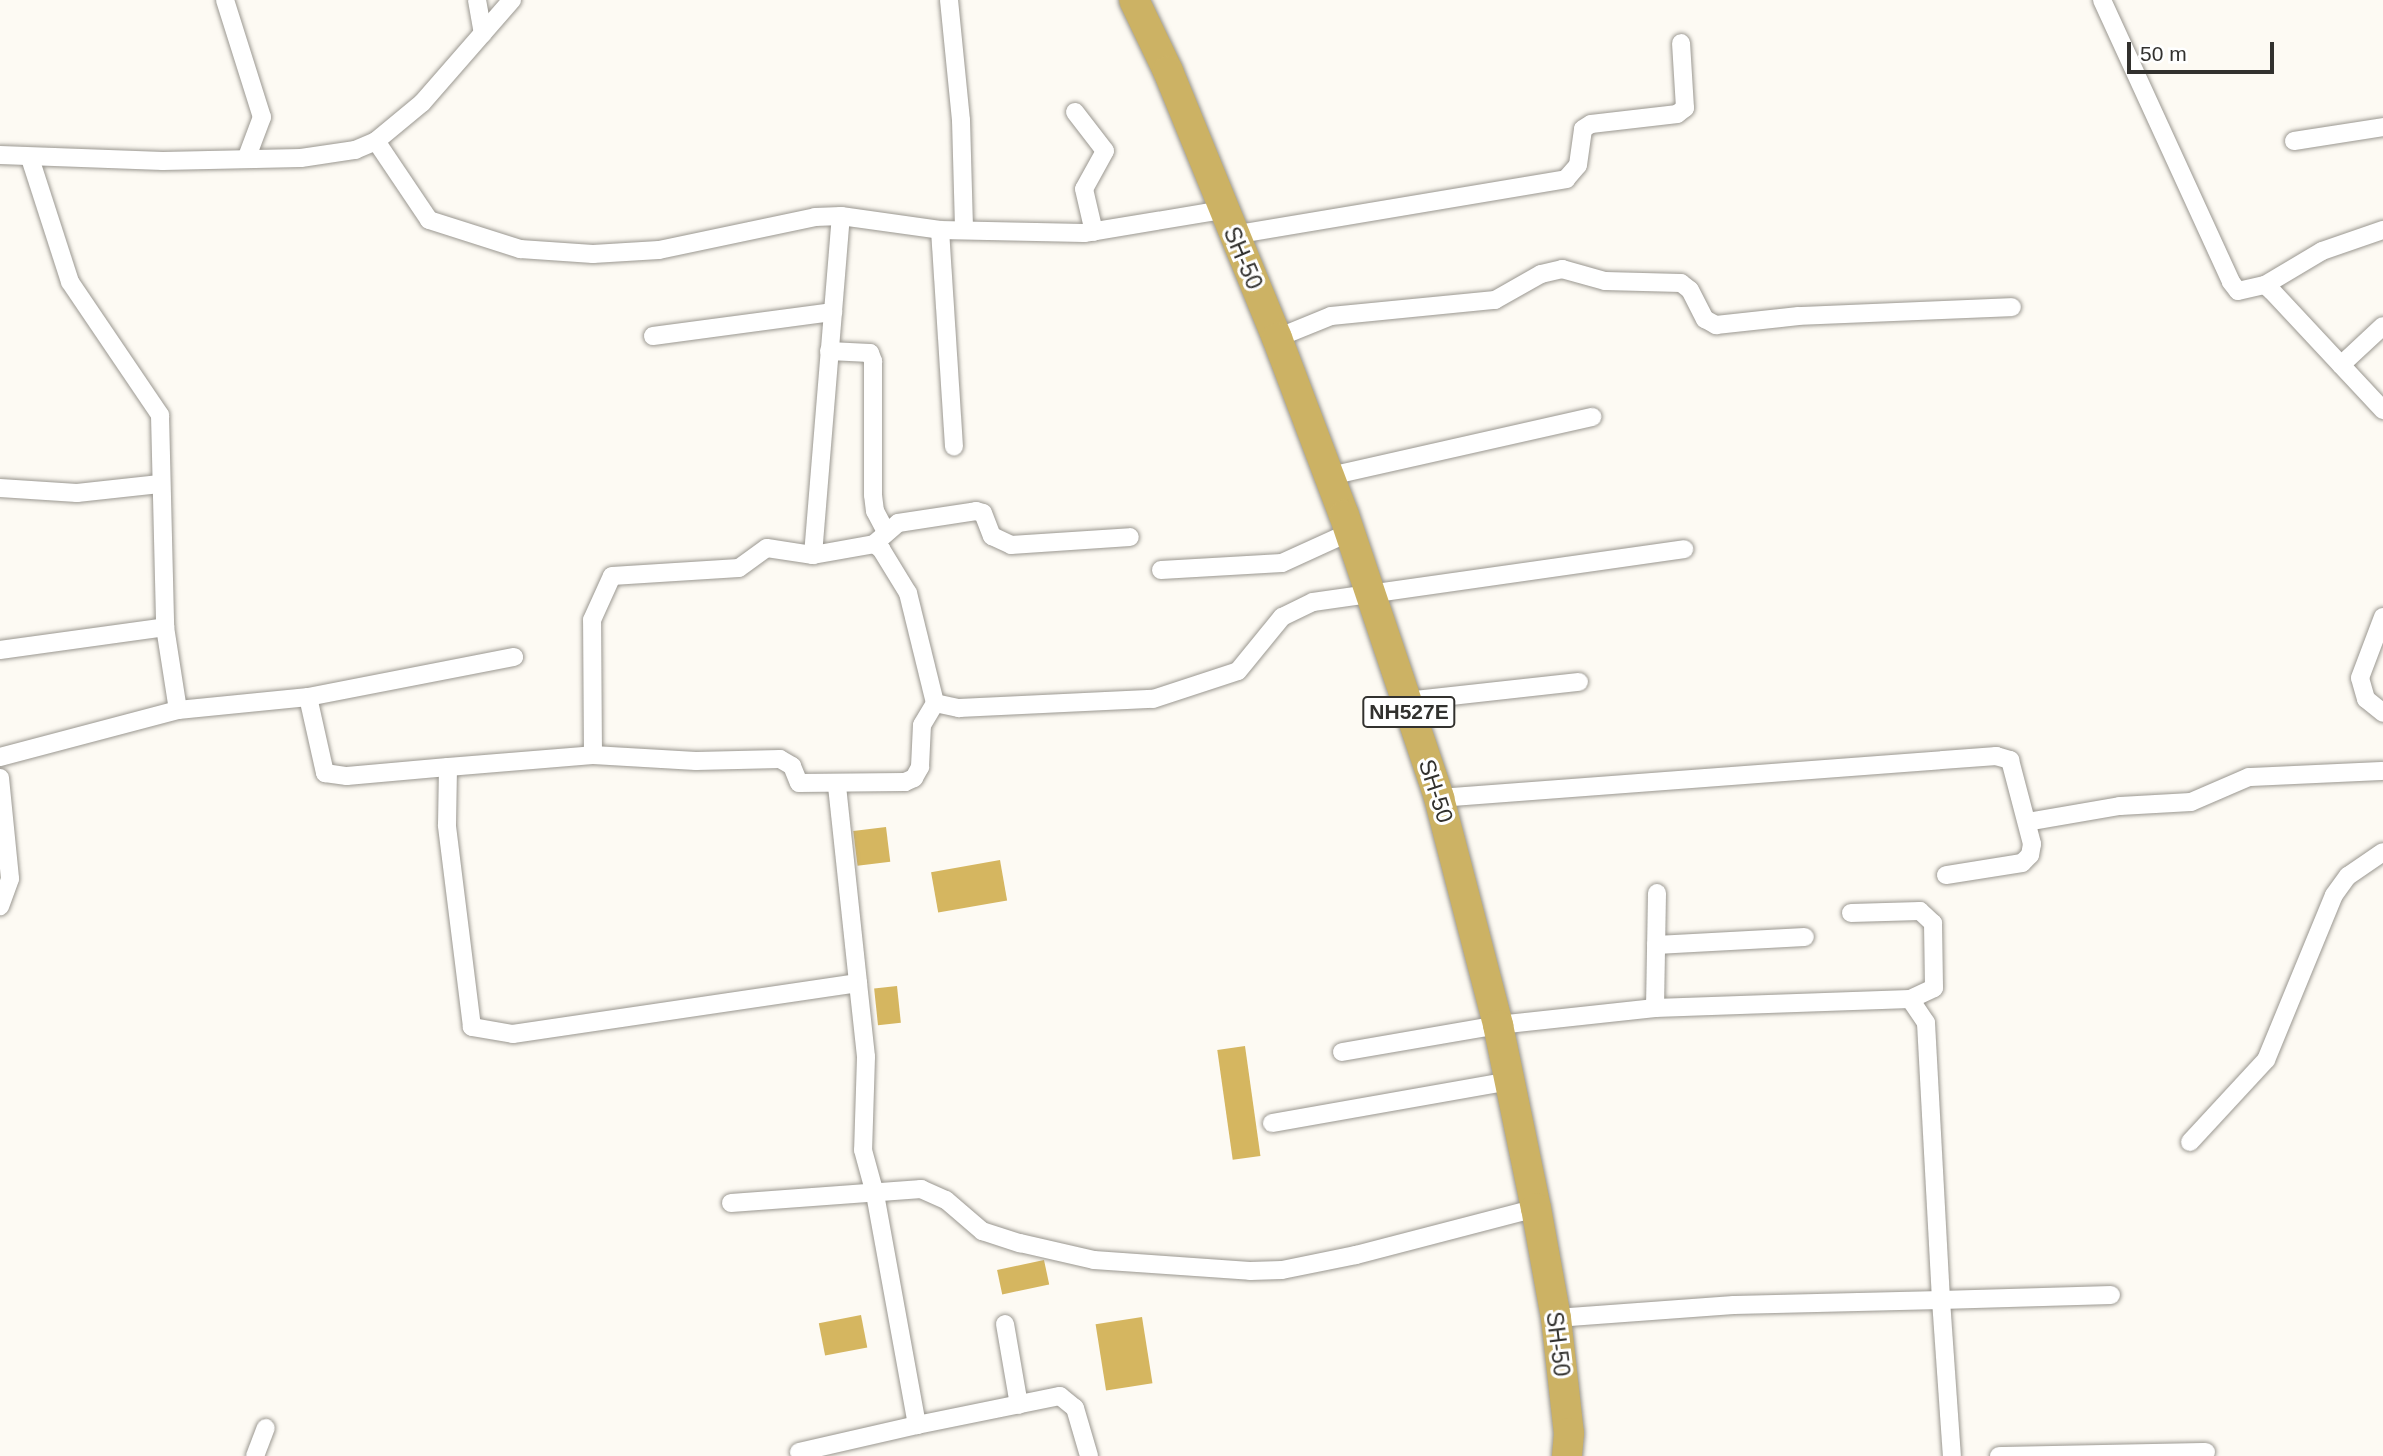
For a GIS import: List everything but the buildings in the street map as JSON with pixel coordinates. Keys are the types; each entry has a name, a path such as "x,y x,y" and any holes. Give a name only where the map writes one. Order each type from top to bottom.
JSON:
{"highway":[{"name":"SH-50","path":"1134,0 1168,71 1330,476 1439,798 1498,1025 1536,1208 1556,1318 1569,1433 1567,1456"}],"street":[{"path":"225,0 262,117 247,157"},
{"path":"477,0 483,33"},
{"path":"0,155 163,161 334,154 376,141 422,103 512,0"},
{"path":"949,0 961,120 964,230"},
{"path":"2102,0 2231,282 2238,290 2246,291 2265,285 2322,251 2383,230"},
{"path":"376,141 429,220 520,248 593,254 659,250 815,217 841,216 940,230 1094,232 1228,223 1566,179 1578,165 1583,129 1591,124 1677,114 1685,108 1681,43"},
{"path":"1075,112 1105,151 1084,189 1094,232"},
{"path":"2294,141 2383,127"},
{"path":"30,158 70,282 160,415 165,628 178,710"},
{"path":"813,555 841,216"},
{"path":"940,230 954,447"},
{"path":"1277,338 1331,316 1496,300 1541,274 1562,269 1605,281 1681,282 1690,290 1705,318 1716,325 1799,316 2012,307"},
{"path":"2265,285 2383,410"},
{"path":"653,336 833,312"},
{"path":"2341,365 2383,326"},
{"path":"308,697 325,773 347,776 593,755 696,761 780,759 792,766 799,783 838,786 914,778 920,767 922,724 935,704 908,593 880,538 875,511 873,362 870,353 830,351"},
{"path":"1330,476 1592,417"},
{"path":"0,488 77,493 160,484"},
{"path":"593,755 592,620 612,576 739,568 767,548 813,555 880,538 907,521 976,511 984,513 992,536 1011,545 1130,537"},
{"path":"1161,570 1282,563 1350,533"},
{"path":"935,704 959,708 1153,698 1238,671 1282,617 1297,607 1368,592 1684,548"},
{"path":"2383,617 2360,678 2366,699 2383,713"},
{"path":"0,650 165,628"},
{"path":"0,757 178,710 308,697 514,657"},
{"path":"1406,701 1579,682"},
{"path":"1439,798 1996,756 2010,760 2017,772 2032,844 2022,863 1945,874"},
{"path":"448,768 447,825 472,1027 513,1034 858,984"},
{"path":"2027,822 2120,806 2191,802 2249,777 2383,771"},
{"path":"0,778 10,879 0,906"},
{"path":"838,786 866,1057 863,1150 875,1194 917,1425"},
{"path":"2190,1142 2266,1060 2334,895 2348,876 2383,852"},
{"path":"1655,1008 1657,893"},
{"path":"1342,1052 1498,1025 1655,1008 1910,999 1934,988 1933,923 1928,915 1920,911 1851,912"},
{"path":"1656,945 1805,937"},
{"path":"1910,999 1926,1023 1952,1456"},
{"path":"1272,1123 1510,1081"},
{"path":"731,1203 920,1189 946,1200 982,1231 1094,1260 1250,1271 1282,1270 1356,1255 1536,1208"},
{"path":"1556,1318 1734,1305 2111,1295"},
{"path":"1005,1324 1019,1405"},
{"path":"799,1452 1060,1396 1070,1399 1089,1456"},
{"path":"255,1456 266,1428"},
{"path":"1999,1456 2206,1452"}]}
